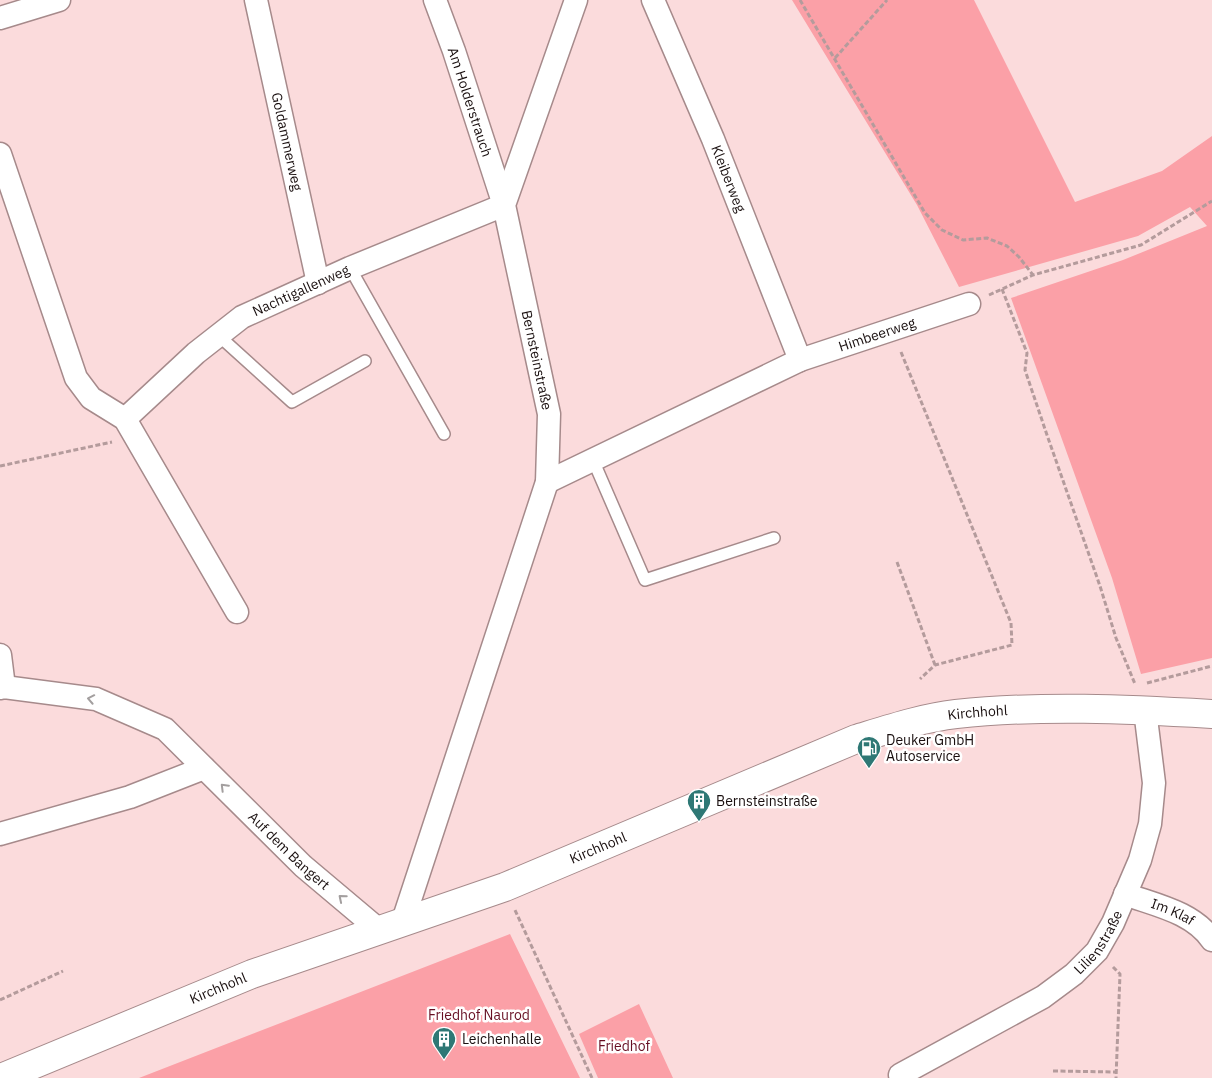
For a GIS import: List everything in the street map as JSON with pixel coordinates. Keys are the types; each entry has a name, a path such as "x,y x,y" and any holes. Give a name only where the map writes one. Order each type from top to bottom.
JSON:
{"street":[{"path":"0,18 60,0"},
{"name":"Goldammerweg","path":"256,0 318,283"},
{"name":"Am Holderstrauch","path":"435,0 454,51 504,205"},
{"path":"504,205 576,0"},
{"name":"Kleiberweg","path":"654,0 713,139 800,360"},
{"path":"0,154 76,378 91,398 125,419 237,612"},
{"name":"Nachtigallenweg","path":"125,419 218,335 242,317 350,268 504,205"},
{"name":"Bernsteinstraße","path":"391,925 547,482 549,414 504,205"},
{"name":"Himbeerweg","path":"547,482 800,360 969,304"},
{"path":"0,655 2,688"},
{"name":"Auf dem Bangert","path":"2,688 96,699 165,729 304,866 391,925"},
{"name":"Kirchhohl","path":"1,1078 252,974 505,886 856,739 903,725 955,714 1045,709 1141,698 1212,714"},
{"name":"Lilienstraße","path":"896,1077 1043,996 1074,974 1097,951 1113,923 1140,860 1150,824 1154,782 1141,698"},
{"path":"0,834 130,797 204,768"},
{"name":"Im Klaf","path":"1125,894 1188,917 1205,930 1212,940"}],"lane":[{"path":"350,268 444,434"},
{"path":"218,335 292,402 365,361"},
{"path":"594,460 645,580 774,538"}],"path":[{"path":"800,0 925,213 942,230 963,240 987,238 1006,246 1019,257 1033,275"},
{"path":"835,58 887,0"},
{"path":"969,304 1033,275 1141,245 1212,201"},
{"path":"1002,289 1027,352 1025,370 1047,435 1100,586 1116,638 1141,698 1164,678 1212,666"},
{"path":"892,330 1011,623 1012,645 935,665 920,679"},
{"path":"0,466 89,448"},
{"path":"897,562 935,665"},
{"path":"505,886 592,1078"},
{"path":"1097,951 1120,974 1116,1078"},
{"path":"0,1000 63,971"},
{"path":"1054,1071 1116,1072"}],"green space":[{"path":"792,0 974,0 1075,202 1162,171 1212,136 1212,658 1141,674 1112,578 1011,298 1123,260 1207,226 1190,207 1138,236 959,287 917,205"},
{"name":"Friedhof Naurod","path":"510,934 580,1078 139,1078"},
{"name":"Friedhof","path":"639,1004 673,1078 598,1078 579,1034"}],"place":[{"name":"Deuker GmbH Autoservice","path":"869,769"},
{"name":"Bernsteinstraße","path":"699,822"},
{"name":"Leichenhalle","path":"444,1060"}]}
